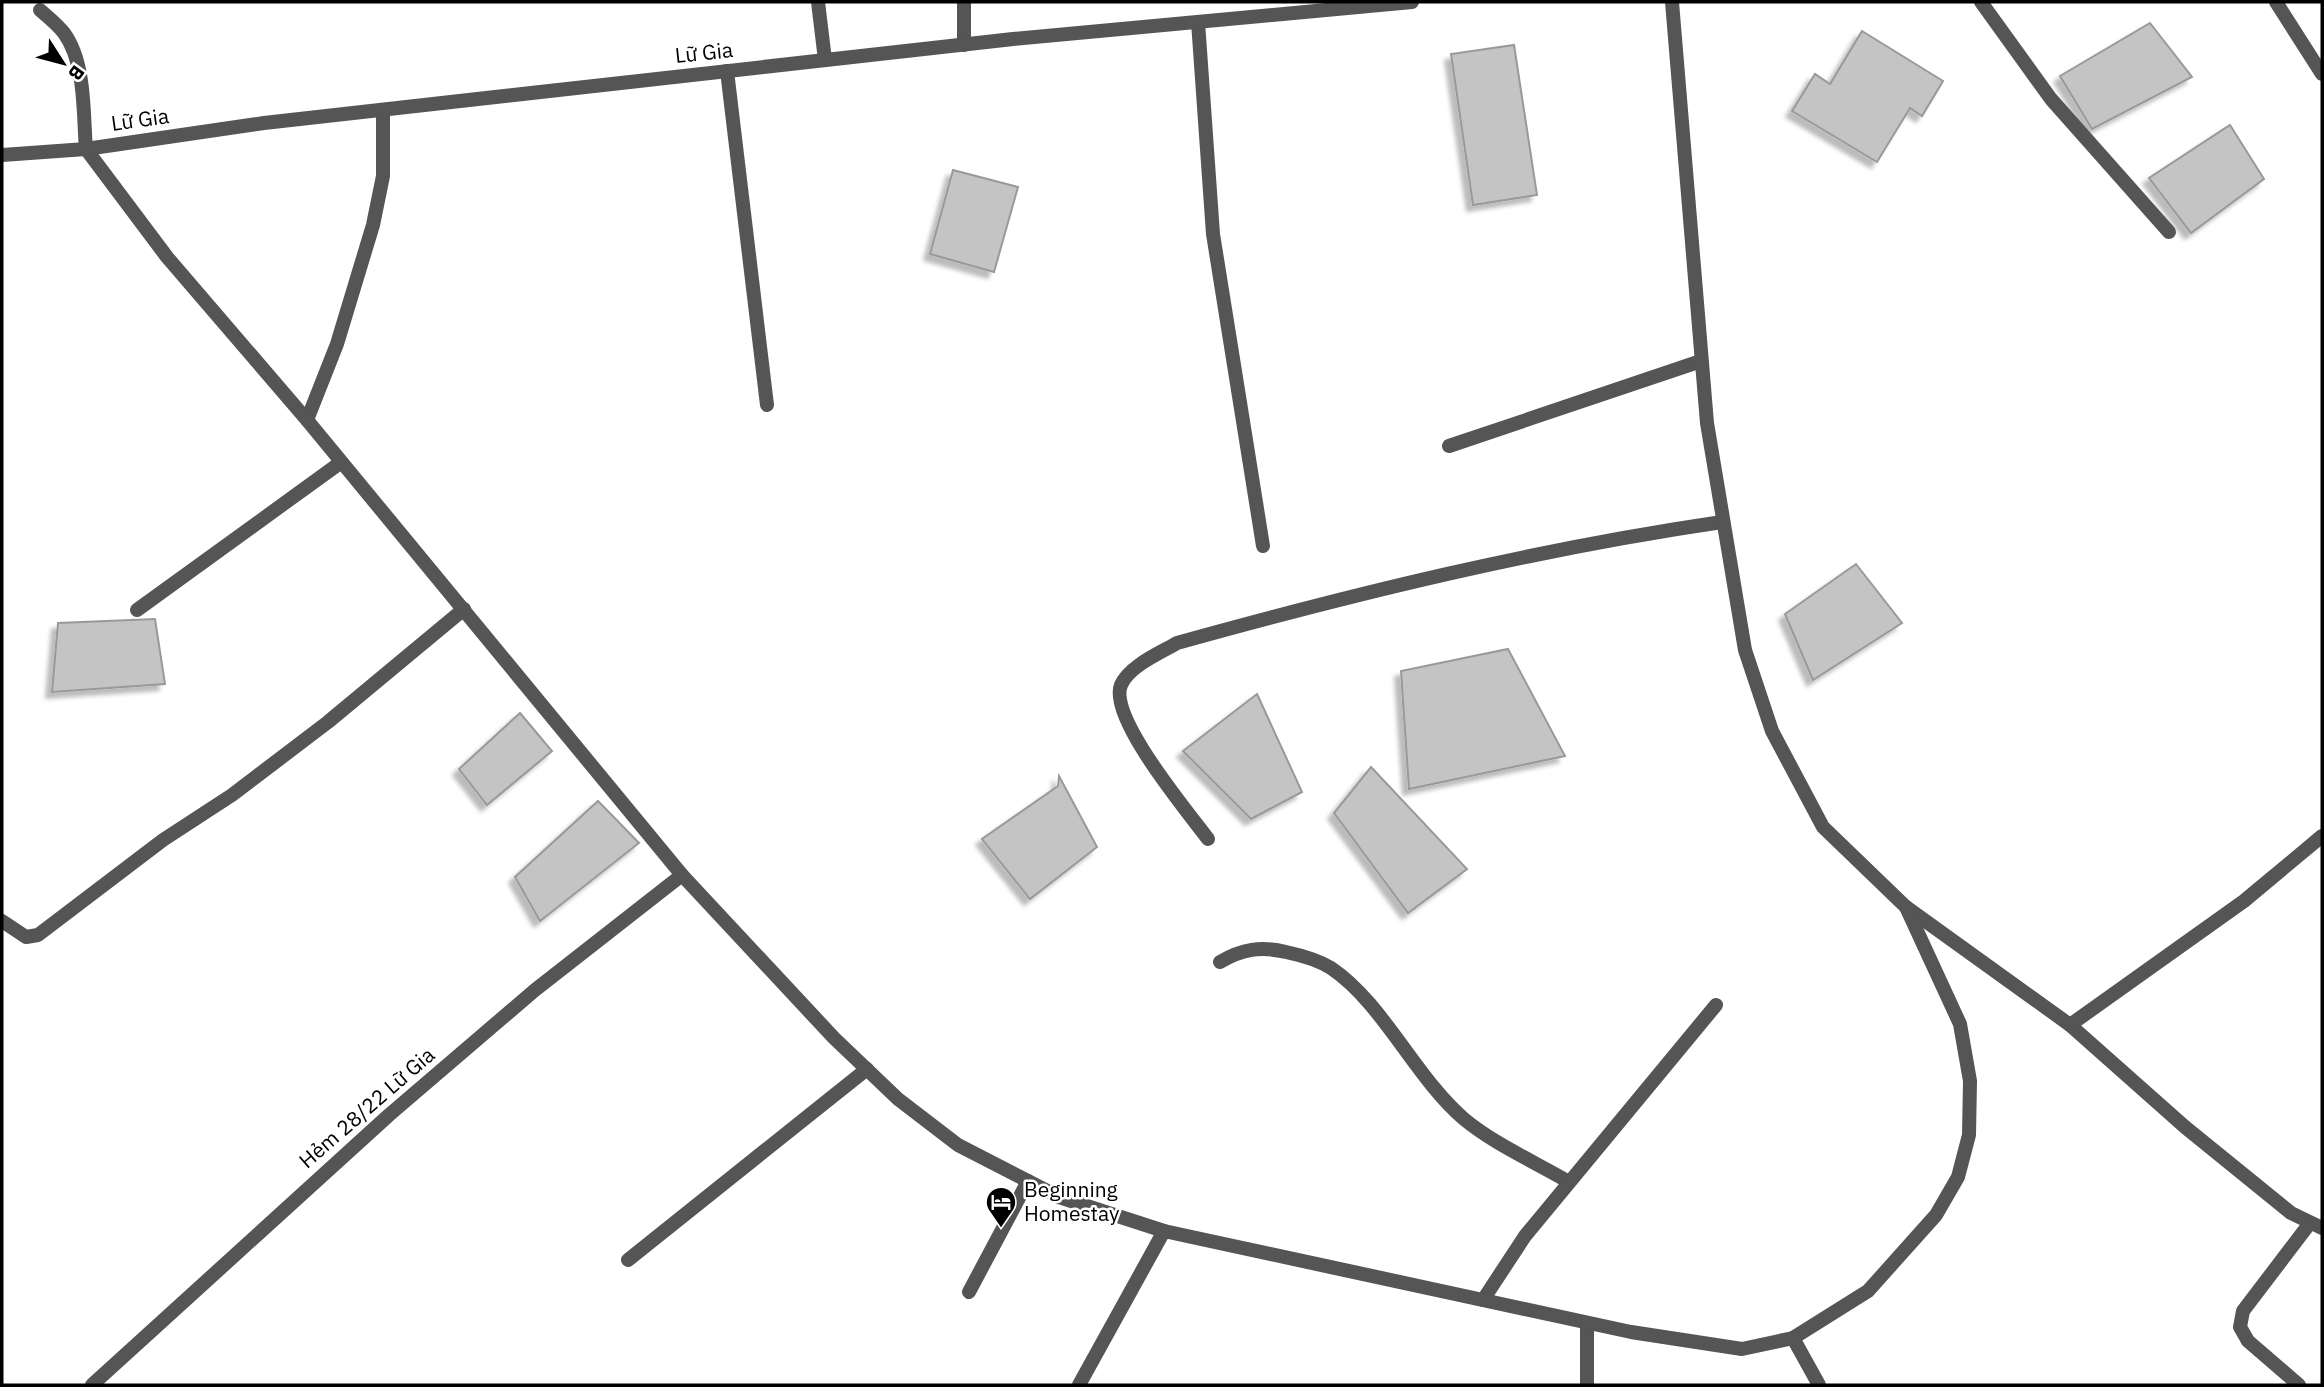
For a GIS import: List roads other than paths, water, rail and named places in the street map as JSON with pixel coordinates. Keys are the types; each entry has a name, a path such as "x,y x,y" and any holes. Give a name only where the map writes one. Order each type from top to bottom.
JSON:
{"street":[{"path":"818,2 825,60"},
{"path":"964,2 964,45"},
{"name":"Lữ Gia","path":"2,155 86,149 264,123 825,60 1412,2"},
{"path":"1672,2 1701,361 1722,522 1745,650 1772,731 1823,827 1906,907 2070,1025 2185,1127 2291,1213 2316,1226 2243,1311 2240,1327 2248,1341 2299,1385"},
{"path":"1980,2 2051,99 2169,232"},
{"path":"2276,2 2322,74"},
{"path":"40,10 65,34 72,49 78,75 86,149 167,257 307,420 682,875 834,1038 898,1099 958,1145 1059,1196 1164,1231 1223,1242 1292,1261 1587,1323 1742,1349 1793,1338 1868,1291 1936,1215 1961,1167 1969,1135 1970,1081 1961,1024 1906,907"},
{"path":"1198,22 1213,234 1264,546"},
{"path":"727,71 767,405"},
{"path":"307,420 337,344 373,225 383,176 383,111"},
{"path":"1449,446 1701,361"},
{"path":"137,610 340,463"},
{"path":"1208,839 1161,776 1124,718 1118,695 1122,683 1158,654 1177,643 1349,595 1599,540 1722,522"},
{"path":"2,921 26,937 38,935 163,840 232,795 317,730 464,609"},
{"path":"2070,1025 2244,901 2322,836"},
{"name":"Hẻm 28/22 Lữ Gia","path":"92,1385 389,1115 535,990 682,875"},
{"path":"1220,962 1237,952 1265,947 1298,955 1330,968 1362,997 1440,1096 1466,1121 1569,1182"},
{"path":"1483,1300 1525,1236 1716,1005"},
{"path":"628,1260 867,1069"},
{"path":"969,1292 1028,1181"},
{"path":"1079,1385 1164,1231"},
{"path":"1587,1323 1587,1385"},
{"path":"1793,1338 1819,1385"}],"place":[{"name":"Beginning Homestay","path":"1001,1229"}]}
